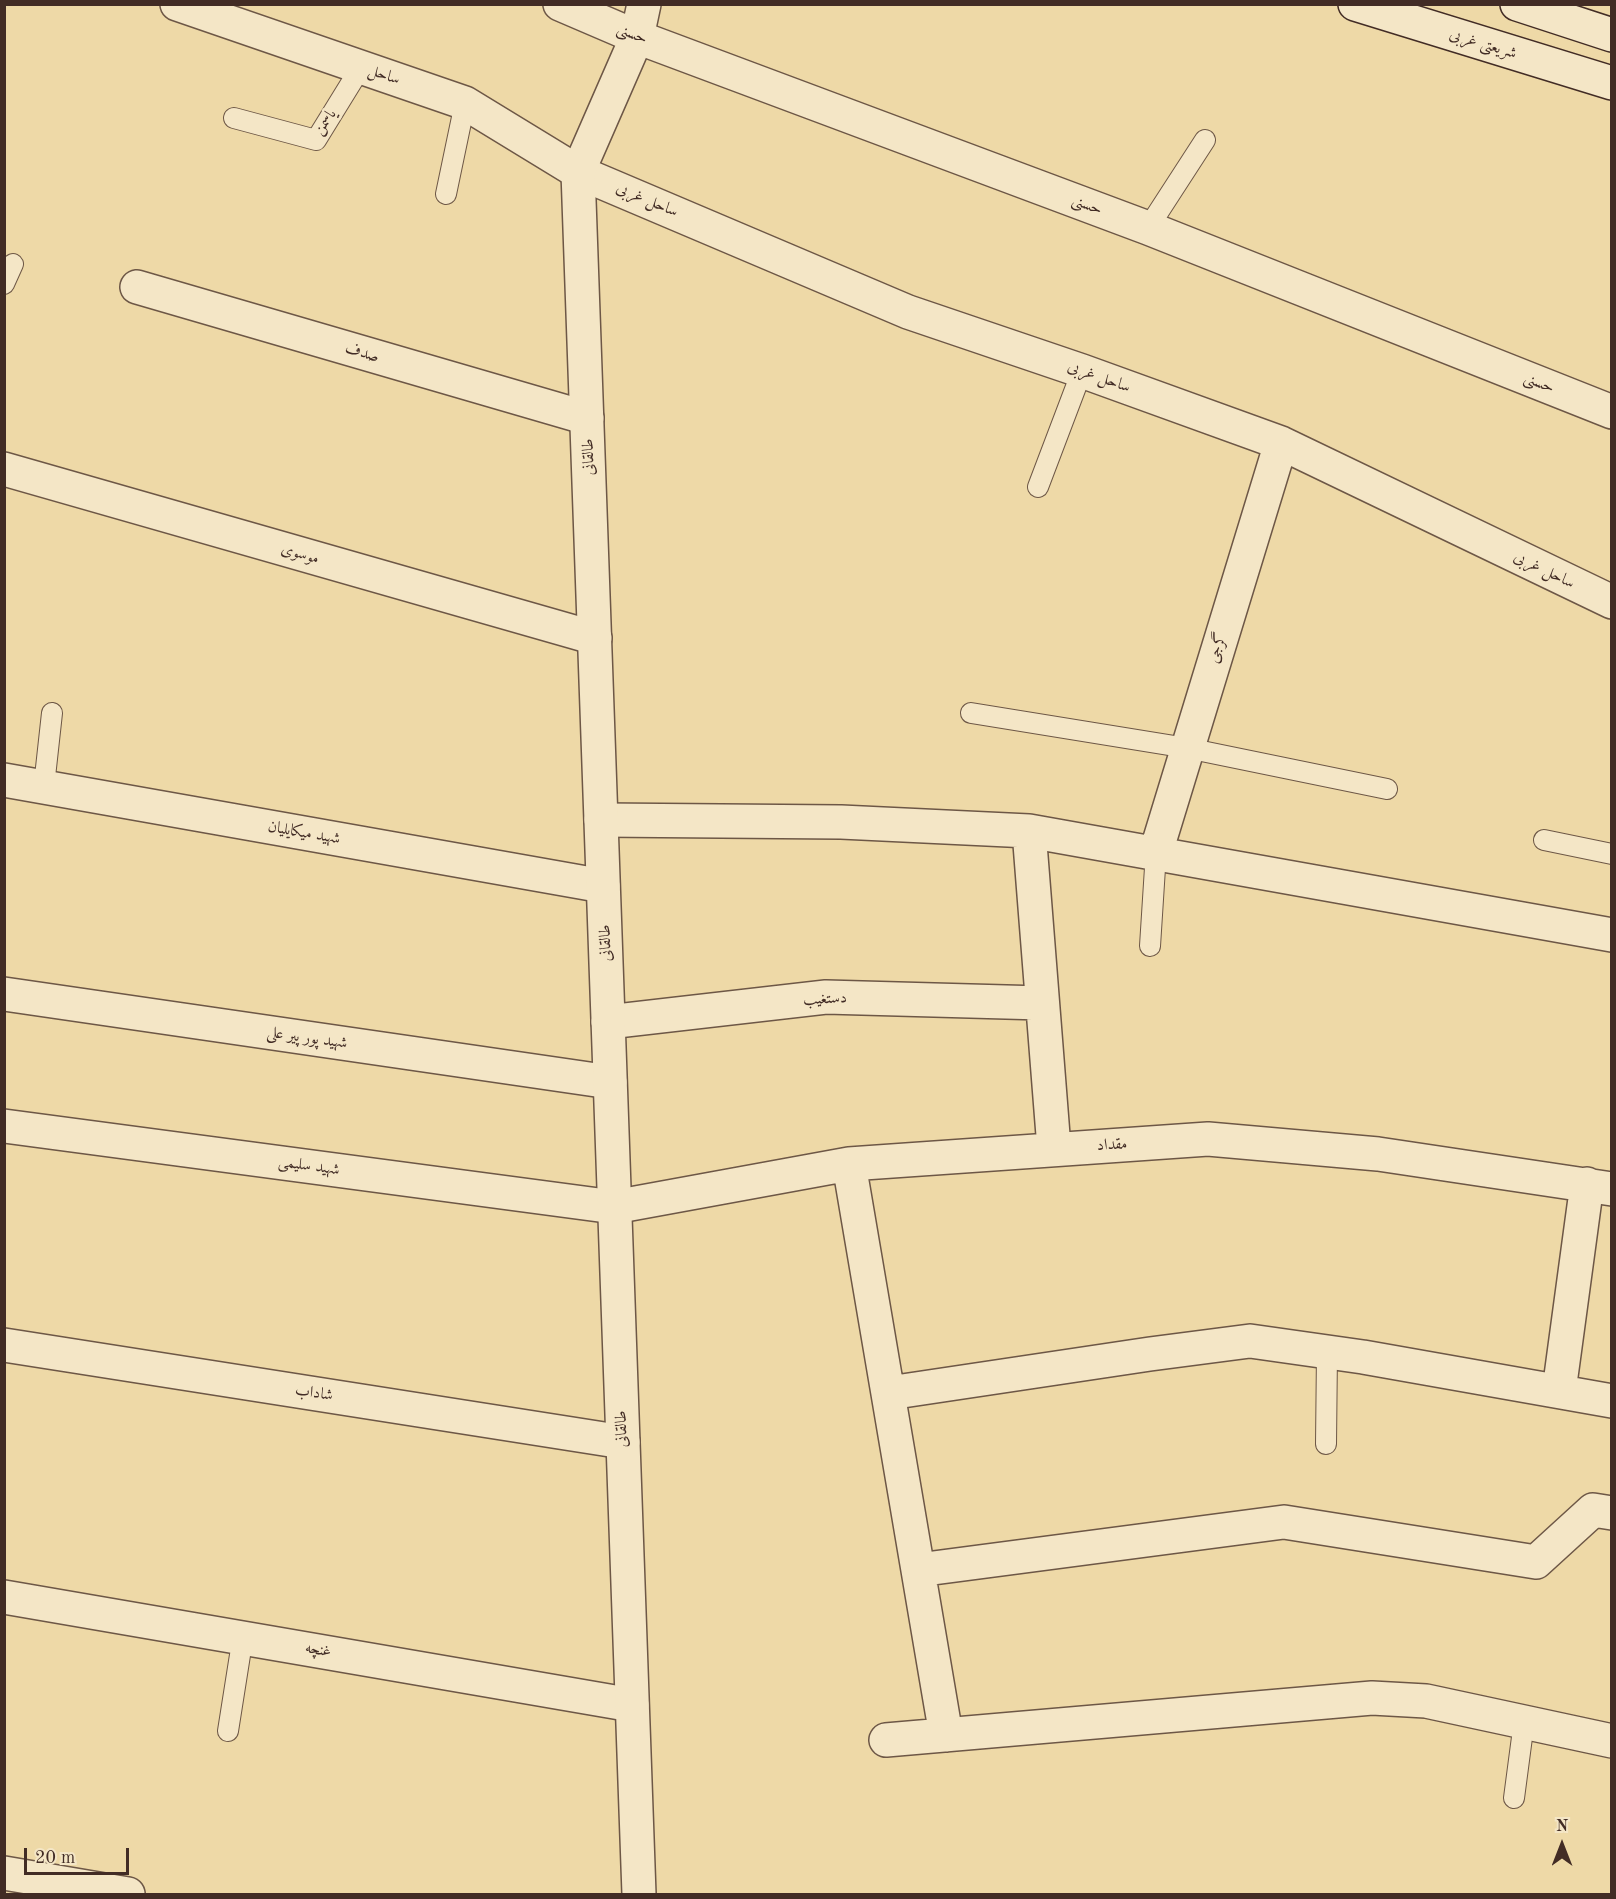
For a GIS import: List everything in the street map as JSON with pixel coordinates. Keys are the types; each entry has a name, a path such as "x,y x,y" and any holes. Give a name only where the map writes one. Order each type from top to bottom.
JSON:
{"street":[{"name":"ساحل","path":"177,4 465,103 578,172"},
{"name":"حسنی","path":"560,4 637,37 1148,228 1611,412"},
{"name":"طالقانی","path":"639,1894 578,172 637,37 644,4"},
{"name":"شریعتی غربی","path":"1355,4 1611,83"},
{"path":"1517,4 1609,31"},
{"name":"ساحل غربی","path":"578,172 908,312 1082,371 1281,443 1611,602"},
{"name":"صدف","path":"137,287 587,418"},
{"name":"گرجی","path":"1156,852 1281,443"},
{"name":"موسوی","path":"4,469 595,638"},
{"name":"شهید میکایلیان","path":"4,780 603,886"},
{"path":"601,820 829,822 1029,831 1611,935"},
{"path":"1029,831 1054,1148"},
{"name":"شهید پور پیر علی","path":"4,994 610,1082"},
{"name":"دستغیب","path":"608,1023 826,997 1042,1003"},
{"name":"شهید سلیمی","path":"4,1126 614,1207"},
{"name":"مقداد","path":"614,1207 849,1164 1208,1139 1378,1154 1599,1187"},
{"path":"849,1164 946,1735"},
{"path":"1559,1392 1599,1187"},
{"path":"889,1393 1251,1341 1611,1401"},
{"name":"شاداب","path":"4,1345 623,1442"},
{"path":"918,1570 1284,1522 1536,1562 1593,1510 1611,1513"},
{"name":"غنچه","path":"4,1597 243,1636 632,1705"},
{"path":"886,1740 1372,1698 1426,1701 1611,1741"},
{"path":"4,1873 128,1894"}],"lane":[{"name":"یاسمن","path":"234,118 316,140 361,68"},
{"path":"446,194 465,103"},
{"path":"1148,228 1205,140"},
{"path":"4,284 13,264"},
{"path":"1038,487 1082,371"},
{"path":"44,786 52,713"},
{"path":"971,713 1187,748 1387,789"},
{"path":"1544,840 1611,854"},
{"path":"1150,946 1156,852"},
{"path":"1326,1444 1327,1352"},
{"path":"228,1731 243,1636"},
{"path":"1514,1798 1524,1722"}]}
